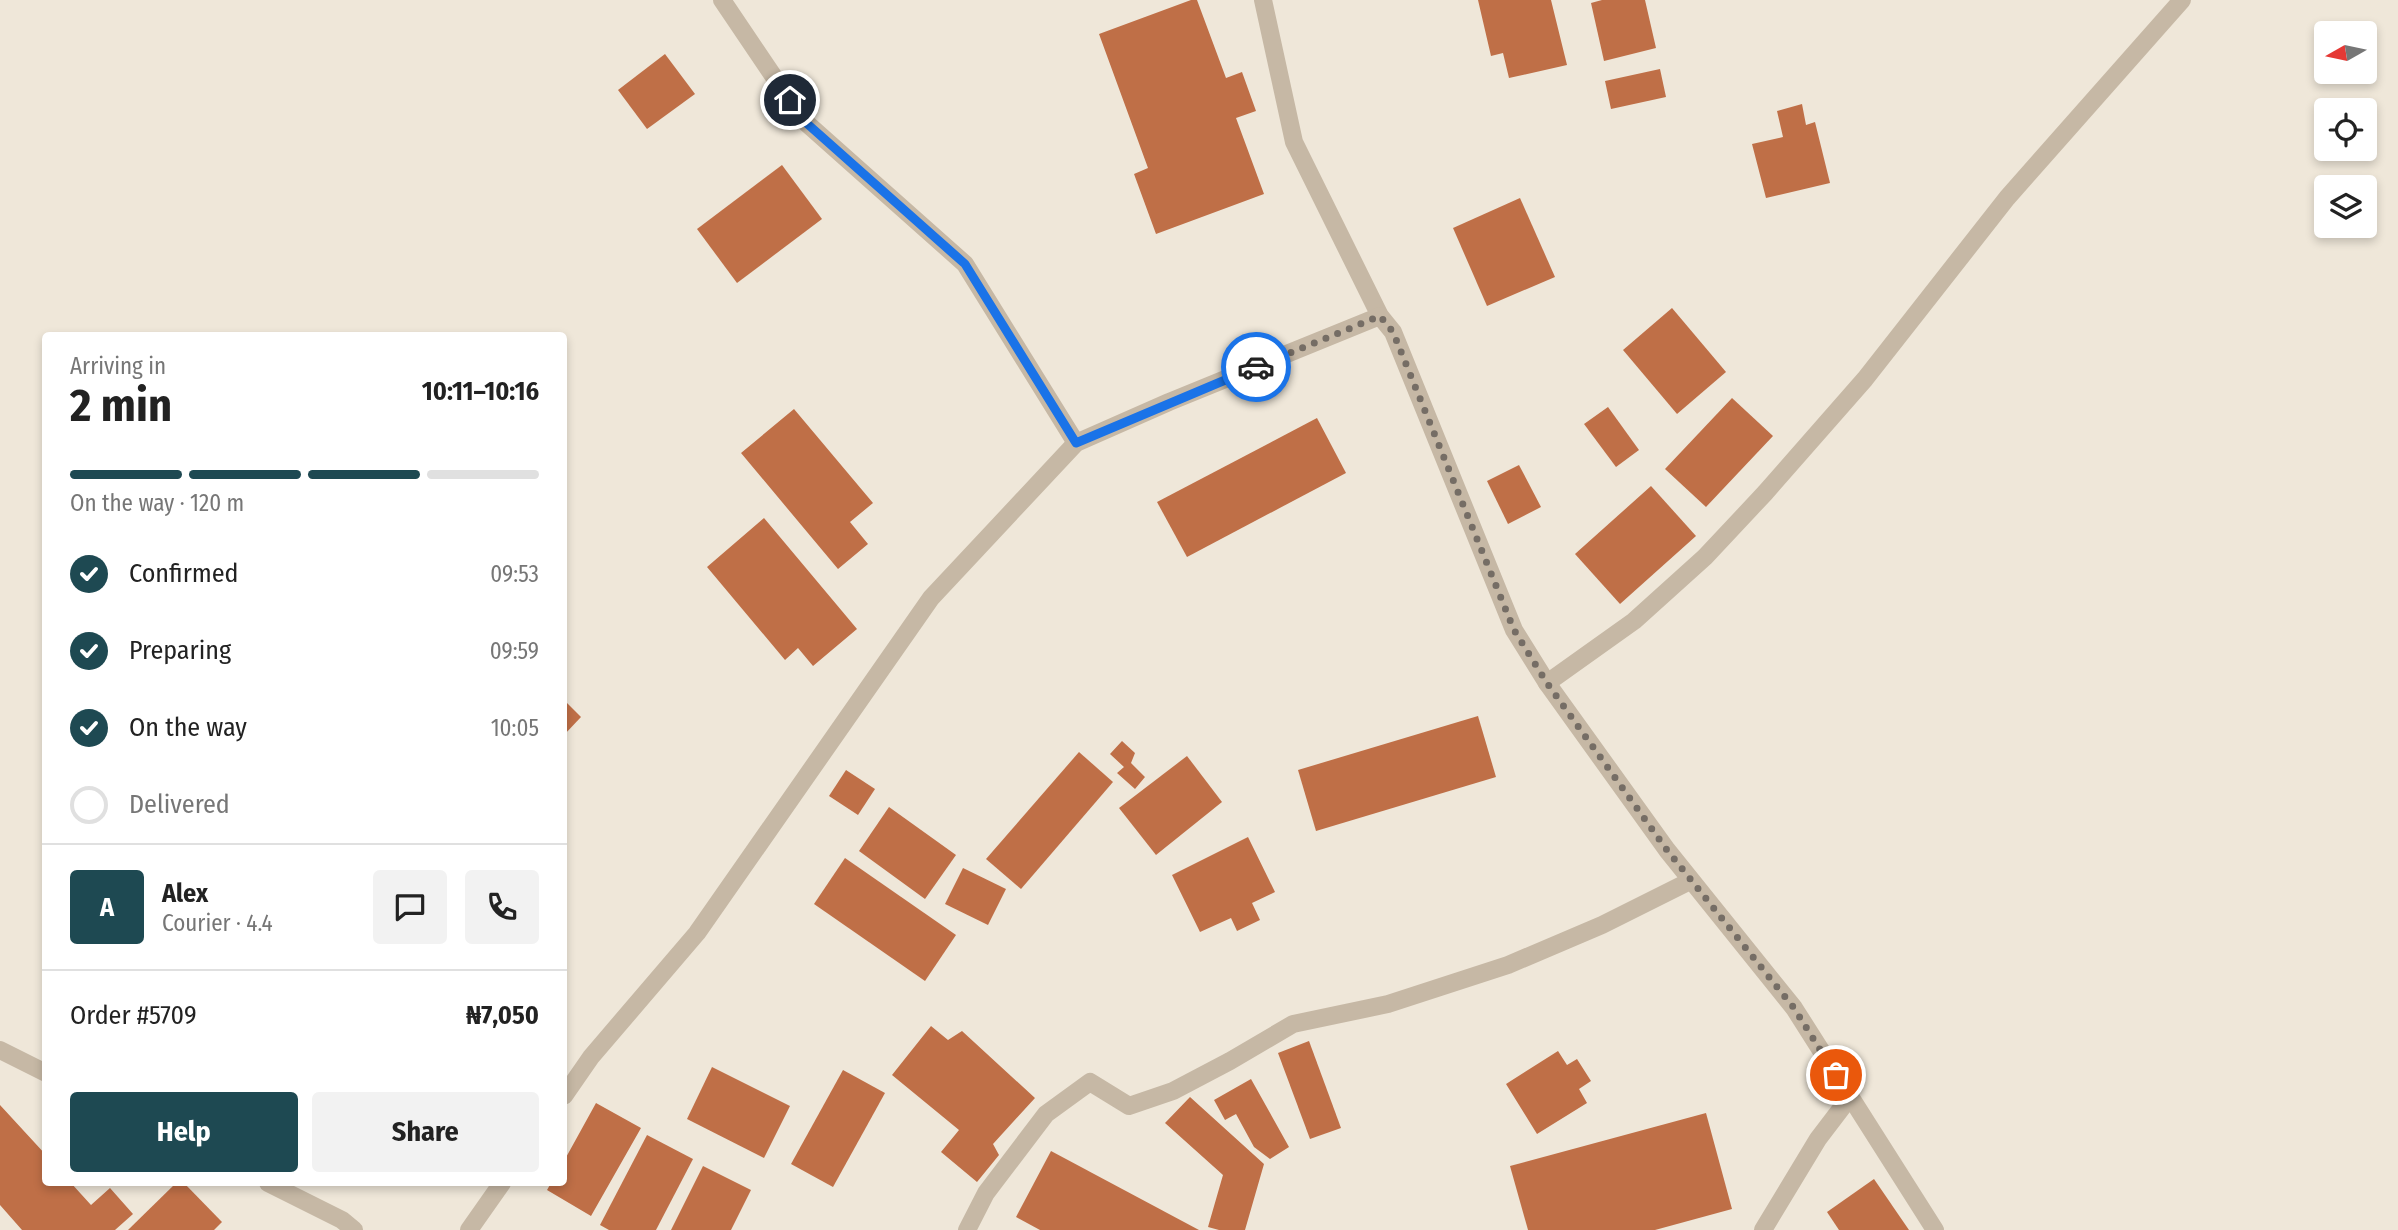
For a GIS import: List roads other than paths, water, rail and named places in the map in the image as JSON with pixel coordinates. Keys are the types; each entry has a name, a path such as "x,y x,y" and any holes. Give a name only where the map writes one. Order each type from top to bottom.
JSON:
{"street":[{"path":"722,0 803,120 965,264 1076,443"},
{"path":"1263,0 1294,142 1380,316 1393,332 1514,630 1547,683 1690,881 1794,1008 1935,1230"},
{"path":"1547,683 1634,621 1704,557 1765,493 1865,379 2007,198 2182,0"},
{"path":"567,1092 591,1057 697,933 931,598 1076,443 1380,316"},
{"path":"967,1230 986,1193 1046,1114 1090,1082 1129,1106 1173,1091 1293,1024 1388,1004 1508,965 1602,925 1690,881"},
{"path":"0,1050 42,1071"},
{"path":"1763,1230 1818,1139 1850,1097"},
{"path":"274,1186 342,1220 354,1230"},
{"path":"469,1230 500,1186"}]}
